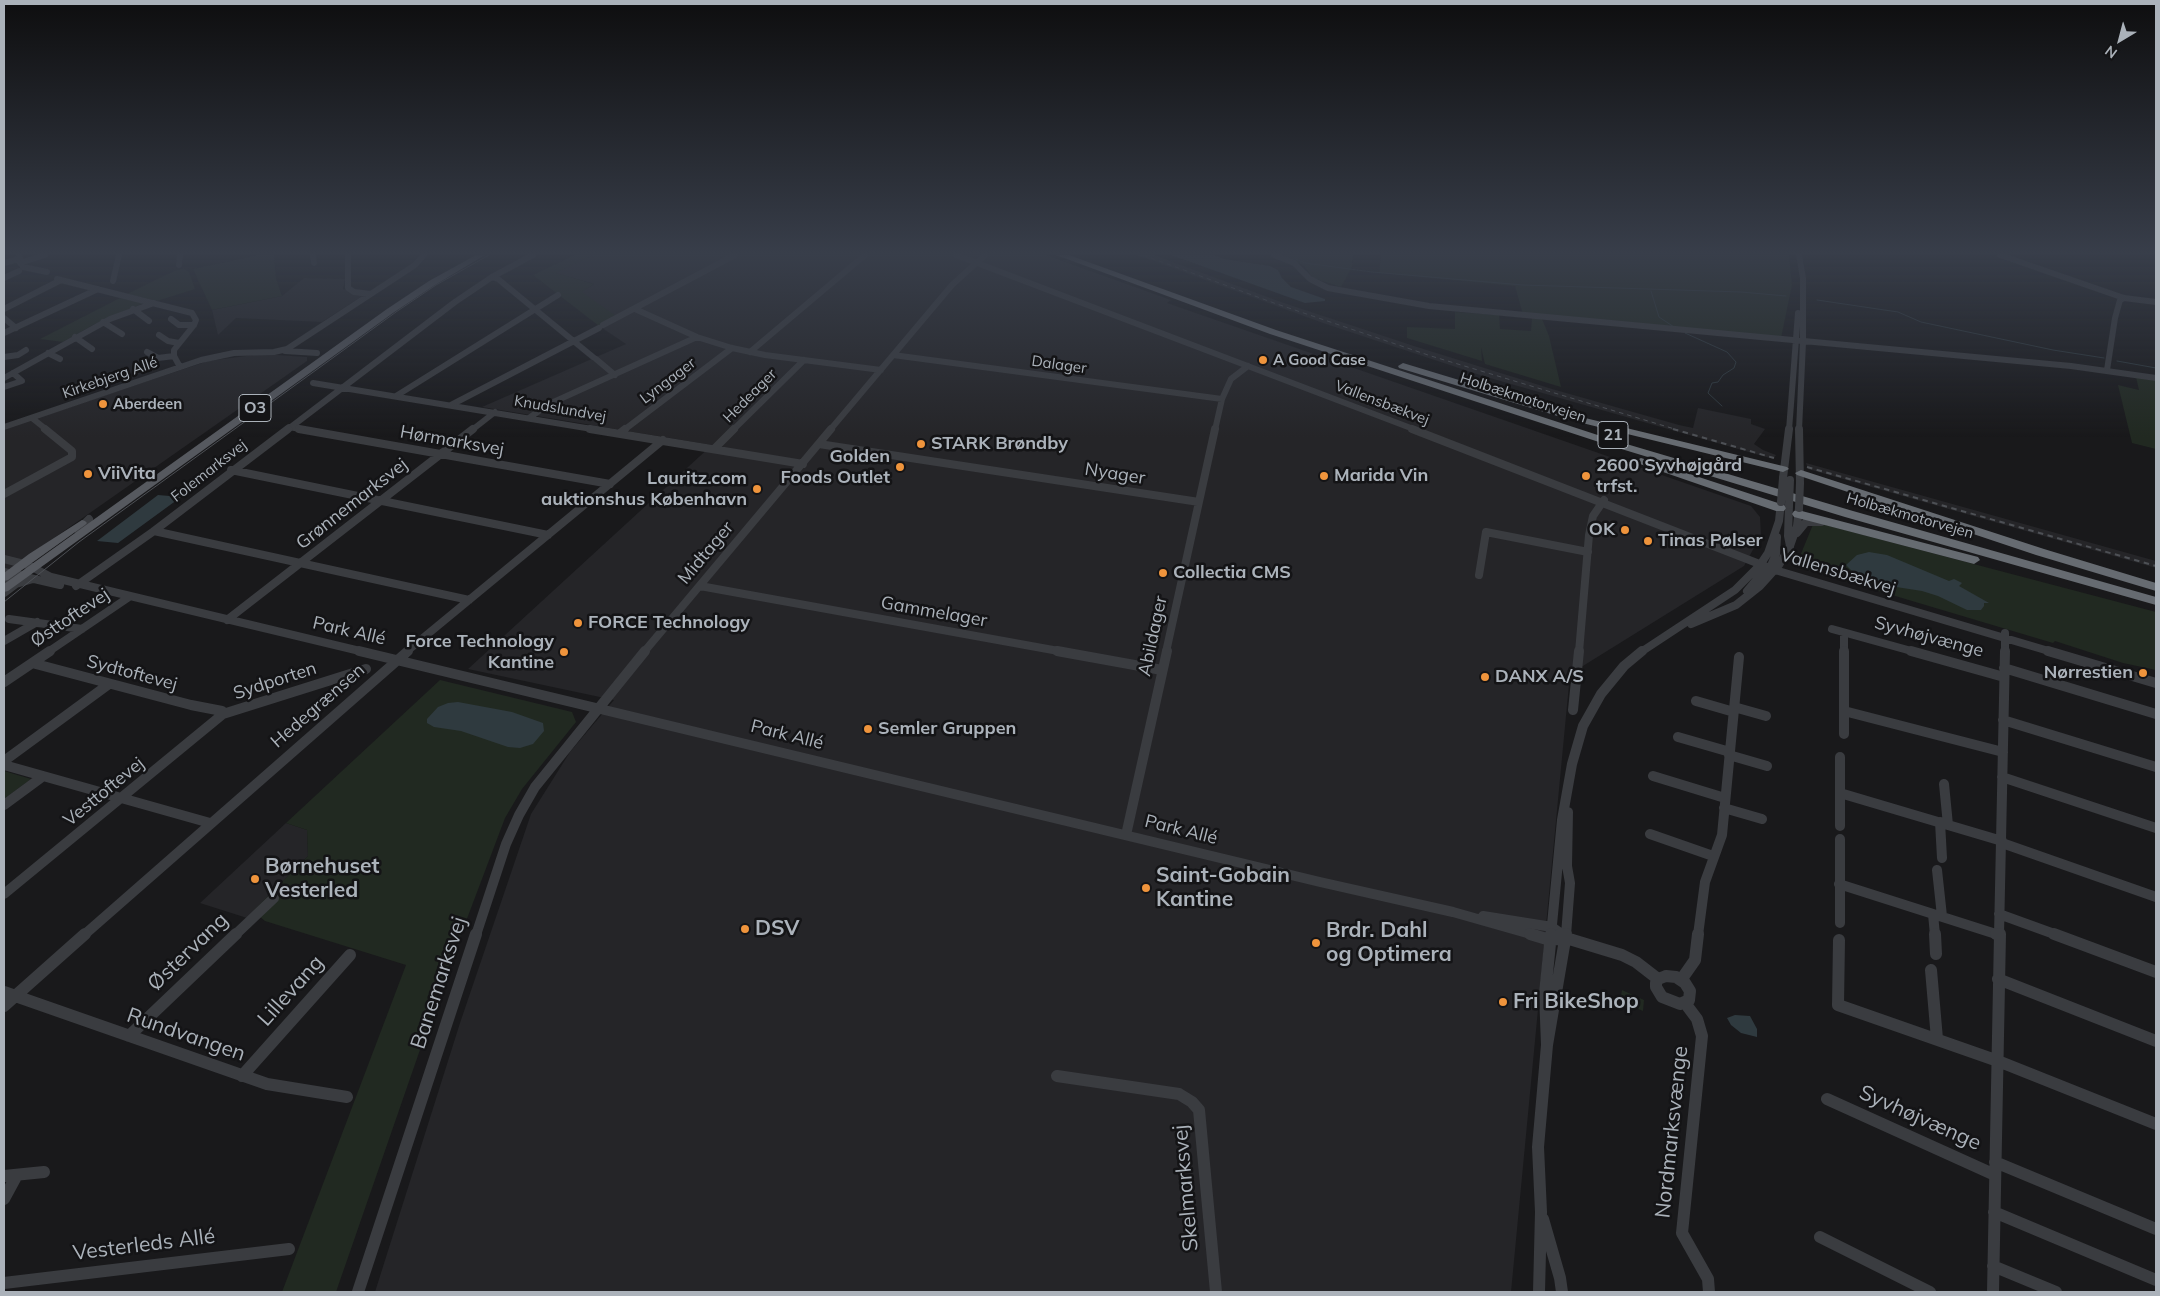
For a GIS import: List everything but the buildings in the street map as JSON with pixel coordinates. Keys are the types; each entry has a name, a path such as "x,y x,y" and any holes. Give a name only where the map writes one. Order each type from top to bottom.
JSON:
{"highway":[{"name":"Holbækmotorvejen","path":"1227,315 1390,372 1609,442 1849,514 2156,601"},
{"name":"Holbækmotorvejen","path":"1248,315 1354,353 1728,470 2156,592"},
{"path":"1354,353 1578,419 1769,465 1793,477 2156,587"},
{"path":"1390,372 1448,394 1834,523 2156,608"}],"main road":[{"name":"O3","path":"4,589 19,571 89,519 155,475 376,315"},
{"name":"O3","path":"19,571 383,315"}],"street":[{"path":"4,333 42,315"},
{"path":"4,378 75,337 118,315"},
{"path":"142,315 149,321"},
{"path":"180,366 174,356 174,350 194,325 196,320 193,315"},
{"name":"Kirkebjerg Allé","path":"284,350 338,315"},
{"name":"Folemarksvej","path":"76,585 154,531 231,470 437,315"},
{"path":"396,396 526,315"},
{"path":"542,315 615,375"},
{"path":"451,405 623,315"},
{"path":"650,315 698,337 732,348 881,370"},
{"path":"750,352 793,315"},
{"name":"Midtager","path":"598,707 927,315"},
{"name":"Vallensbækvej","path":"1116,315 1769,565 2156,680"},
{"path":"1522,315 2107,370 2156,378"},
{"path":"1769,465 1778,462 1787,438 1798,315"},
{"path":"1792,543 1788,536 1798,444 1803,315"},
{"path":"2107,370 2116,315"},
{"path":"4,318 16,328"},
{"path":"171,319 179,325 194,325"},
{"path":"103,322 122,334"},
{"path":"159,335 168,342 179,343"},
{"path":"75,337 92,349"},
{"path":"529,418 549,404 698,337"},
{"name":"Lyngager","path":"620,433 732,348"},
{"path":"4,357 18,355 26,350"},
{"name":"Kirkebjerg Allé","path":"4,427 180,366 234,354 284,350 317,353"},
{"path":"147,352 158,358 174,356"},
{"path":"48,353 60,359"},
{"name":"Dalager","path":"893,356 1222,399"},
{"name":"Hedeager","path":"714,449 804,360"},
{"name":"Abildager","path":"1126,835 1222,399 1231,379 1248,366"},
{"path":"4,387 22,381 13,373"},
{"name":"Knudslundvej","path":"313,383 803,464"},
{"name":"Grønnemarksvej","path":"227,620 495,412"},
{"path":"4,494 72,457 72,451 32,418"},
{"name":"Hørmarksvej","path":"289,427 610,484"},
{"path":"1787,438 1793,477"},
{"path":"1667,634 1736,605 1749,596 1776,554 1779,521 1790,508 1793,477 1791,440 1787,438"},
{"name":"Hedegrænsen","path":"4,1006 9,994 210,823 397,660 663,440"},
{"name":"Nyager","path":"819,444 1199,502"},
{"path":"231,470 548,535"},
{"path":"1574,710 1593,516 1603,502"},
{"path":"1547,1045 1545,993 1562,820 1577,744 1583,726 1601,694 1624,666 1667,634 1735,590 1769,565 1792,543 1801,526 1806,522 1834,523"},
{"path":"154,531 469,600"},
{"path":"1479,575 1486,532 1588,552"},
{"name":"Park Allé","path":"4,559 19,571 76,585 598,707 1453,912 1550,940 1566,938"},
{"path":"4,583 19,571"},
{"path":"4,593 16,584 19,571"},
{"name":"Gammelager","path":"700,586 1162,670"},
{"name":"Østtoftevej","path":"4,682 129,597"},
{"path":"10,619 82,628"},
{"path":"4,641 37,622"},
{"name":"Syvhøjvænge","path":"1832,629 2156,714"},
{"path":"1844,632 1844,734"},
{"name":"Vallensbækvej","path":"2005,636 2156,683"},
{"name":"Syvhøjvænge","path":"1992,1292 2005,636"},
{"path":"1681,980 1695,960 1705,882 1722,835 1739,657"},
{"name":"Sydtoftevej","path":"32,663 109,684 222,711 224,714"},
{"name":"Sydporten","path":"224,714 366,669"},
{"path":"4,763 109,684"},
{"path":"1696,701 1766,716"},
{"name":"Banemarksvej","path":"358,1292 506,844 519,815 535,787 598,707"},
{"path":"1844,712 2003,752"},
{"name":"Vesttoftevej","path":"4,894 224,714"},
{"path":"2003,720 2156,768"},
{"path":"1678,737 1768,766"},
{"path":"1840,758 1840,826"},
{"path":"4,763 42,776 210,823"},
{"path":"4,805 42,776"},
{"path":"1653,776 1725,803 1762,820"},
{"path":"2002,777 2156,828"},
{"path":"1539,1292 1541,1212 1538,1147 1547,1045 1566,938 1570,883 1567,866 1569,784"},
{"path":"1942,858 1944,784"},
{"path":"1840,793 2002,842 2156,897"},
{"path":"1650,834 1713,856"},
{"path":"1840,839 1840,923"},
{"path":"1936,954 1938,870"},
{"path":"1840,884 1999,934"},
{"name":"Østervang","path":"129,1036 274,898"},
{"name":"Park Allé","path":"1453,912 1552,927 1566,938"},
{"path":"1999,914 2156,972"},
{"path":"1566,938 1622,955 1636,962 1658,979"},
{"path":"1839,940 1838,1006 1998,1060 2156,1124"},
{"name":"Lillevang","path":"242,1076 350,956"},
{"path":"1931,970 1937,1040"},
{"path":"1666,976 1681,980 1690,991 1689,1000 1686,1003 1674,1003 1662,997 1656,987 1658,979 1666,976"},
{"path":"1998,980 2156,1041"},
{"name":"Rundvangen","path":"9,994 267,1084 347,1097"},
{"name":"Nordmarksvænge","path":"1686,1003 1697,1019 1702,1036 1682,1233 1708,1279 1709,1292"},
{"name":"Skelmarksvej","path":"1057,1076 1179,1094 1192,1102 1199,1110 1216,1292"},
{"name":"Syvhøjvænge","path":"1827,1099 1995,1168 2156,1229"},
{"path":"4,1199 10,1175 44,1172"},
{"path":"1541,1212 1560,1278 1562,1292"},
{"path":"1994,1212 2156,1280"},
{"path":"1820,1237 1930,1292"},
{"name":"Vesterleds Allé","path":"4,1283 289,1250"},
{"path":"1993,1266 2056,1292"}],"shaded area":[{"path":"86,315 115,315 93,325 63,342 40,339"},
{"path":"213,315 332,315 322,322 236,318 218,335"},
{"path":"585,315 616,316 599,326"},
{"path":"593,315 1203,315 1751,506 1760,517 1761,535 1744,566 1570,674 1511,1292 375,1292 460,1023 531,814 570,752 614,700 468,669 712,445 482,407 626,344 599,326"},
{"path":"1302,315 1322,315 1552,389 1679,425 1693,428 1698,408 1751,419 1751,424 1765,429 1754,444 1776,455 1773,459 1483,376"},
{"path":"1455,315 1499,315 1500,329 1531,331 1532,318 1542,319 1549,336 1561,387 1485,364 1481,347 1482,361 1407,338 1407,327 1455,329"},
{"path":"1528,315 1786,315 1781,338"},
{"path":"261,354 307,357 307,361 4,573 4,429 208,361"},
{"path":"2136,377 2156,381 2156,449 2132,443 2118,385 2139,390"},
{"path":"1806,463 2156,561 2156,568 1808,469"},
{"path":"158,495 181,497 118,543 97,541"},
{"path":"1814,522 2156,612 2156,670 2123,663 2055,641 2053,643 1798,567 1800,562 1798,561"},
{"path":"1869,552 1887,555 1949,581 1954,579 1962,583 1959,586 1989,603 1984,603 1981,610 1967,610 1938,596 1922,591 1877,584 1853,572 1846,565 1857,555"},
{"path":"440,680 572,712 576,722 522,789 505,818 448,969 336,1292 282,1292 406,965 265,921 253,911 308,856 307,830 286,823"},
{"path":"458,702 512,712 543,723 544,731 533,744 520,748 508,747 461,731 434,727 427,723 427,719 438,707"},
{"path":"4,771 31,779 4,799"},
{"name":"Børnehuset Vesterled","path":"286,823 307,830 308,856 247,918 200,903"},
{"path":"1622,990 1644,1000 1643,1011 1620,1001"},
{"path":"1735,1015 1750,1016 1757,1029 1757,1037 1741,1033 1731,1025 1727,1018"}],"waterway":[{"path":"1659,315 1674,327"},
{"path":"1906,315 1921,322 2053,350 2104,358"},
{"path":"1685,333 1727,352 1736,362 1734,368 1723,375 1718,382 1712,383 1708,393 1722,406"},
{"path":"2117,361 2156,368"}],"tram line":[{"path":"4,602 79,542 391,315"}],"railway":[{"path":"1311,315 1431,356 1678,430"},
{"path":"1673,429 1774,458"},
{"path":"1807,467 2156,566"}],"place":[{"name":"A Good Case","path":"1263,360"},
{"name":"Aberdeen","path":"103,404"},
{"name":"STARK Brøndby","path":"921,444"},
{"name":"Golden Foods Outlet","path":"900,467"},
{"name":"ViiVita","path":"88,474"},
{"name":"Marida Vin","path":"1324,476"},
{"name":"2600 Syvhøjgård trfst.","path":"1586,476"},
{"name":"Lauritz.com auktionshus København","path":"757,489"},
{"name":"OK","path":"1625,530"},
{"name":"Tinas Pølser","path":"1648,541"},
{"name":"Collectia CMS","path":"1163,573"},
{"name":"FORCE Technology","path":"578,623"},
{"name":"Force Technology Kantine","path":"564,652"},
{"name":"Nørrestien","path":"2143,673"},
{"name":"DANX A/S","path":"1485,677"},
{"name":"Semler Gruppen","path":"868,729"},
{"name":"Børnehuset Vesterled","path":"255,879"},
{"name":"Saint-Gobain Kantine","path":"1146,888"},
{"name":"DSV","path":"745,929"},
{"name":"Brdr. Dahl og Optimera","path":"1316,943"},
{"name":"Fri BikeShop","path":"1503,1002"}]}
